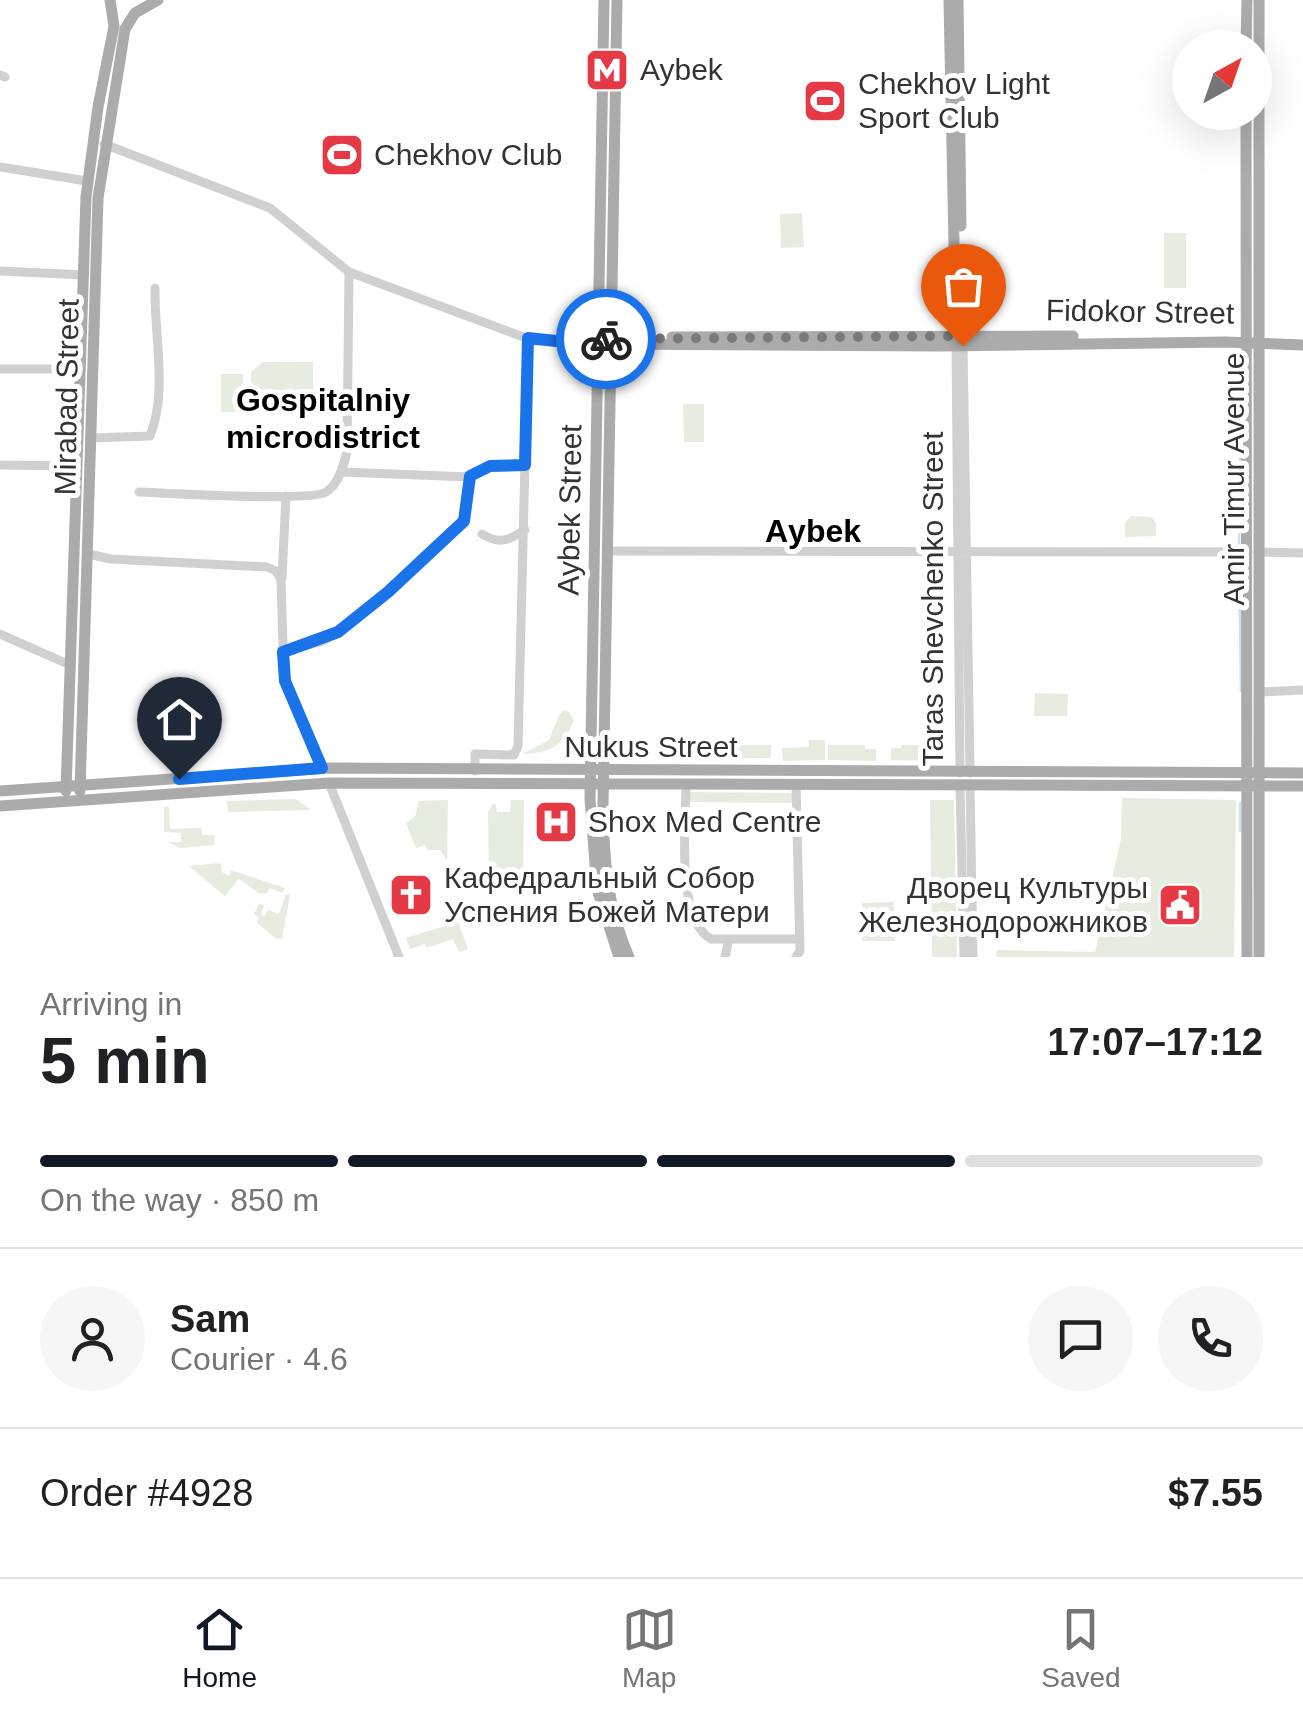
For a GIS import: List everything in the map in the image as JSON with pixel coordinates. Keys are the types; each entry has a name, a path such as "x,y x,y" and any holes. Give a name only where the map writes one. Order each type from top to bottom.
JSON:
{"main road":[{"path":"110,0 125,8 153,2"},
{"name":"Mirabad Street","path":"82,786 88,554 83,488 77,466 80,369 84,275 90,257 110,76 114,26 110,0"},
{"name":"Aybek Street","path":"604,0 607,551 597,778 607,887 629,957"},
{"name":"Aybek Street","path":"616,0 597,778 598,889 619,957"},
{"name":"Taras Shevchenko Street","path":"949,0 960,341"},
{"name":"Taras Shevchenko Street","path":"958,0 960,341"},
{"path":"1246,0 1246,30"},
{"name":"Amir Timur Avenue","path":"1252,344 1259,0"},
{"name":"Mirabad Street","path":"69,796 70,665 83,488 91,438 87,181 110,76 126,25 153,2"},
{"name":"Amir Timur Avenue","path":"1246,130 1252,344 1253,691"},
{"name":"Fidokor Street","path":"607,341 1252,344 1303,349"},
{"path":"1253,691 1259,957"},
{"path":"326,768 332,783"},
{"name":"Nukus Street","path":"0,791 69,796 82,786 326,768 475,771 686,785 796,786 965,779"},
{"name":"Nukus Street","path":"0,806 69,796 332,783 597,778 1253,779 1303,773"},
{"path":"1247,957 1253,779"},
{"name":"Nukus Street","path":"1253,779 1303,786"}],"street":[{"name":"Fidokor Street","path":"104,144 275,211 348,272 528,338 585,344 607,341"},
{"path":"0,167 87,181"},
{"path":"0,271 84,275"},
{"path":"139,492 286,496 325,492 341,472 348,445 348,272"},
{"path":"91,438 150,436 157,389 155,288"},
{"path":"475,771 474,754 514,755 518,746 528,338"},
{"name":"Taras Shevchenko Street","path":"960,341 964,957"},
{"path":"0,369 80,369"},
{"path":"0,465 77,466"},
{"path":"341,472 470,476 490,466 525,465"},
{"path":"283,652 338,632 388,592 464,521 470,476"},
{"path":"286,496 281,580 283,652 326,768"},
{"path":"482,534 500,541 512,539 525,530"},
{"path":"607,551 1303,552"},
{"path":"88,554 111,559 267,566 277,566 284,559"},
{"path":"267,566 281,580"},
{"path":"0,634 70,665"},
{"path":"1253,691 1303,690"},
{"name":"Taras Shevchenko Street","path":"965,779 973,957"},
{"path":"332,783 402,957"},
{"path":"686,785 688,906 704,936 800,939"},
{"path":"796,786 800,939 796,957"},
{"path":"725,957 729,939"}],"shaded area":[{"path":"802,213 804,247 781,248 780,214"},
{"path":"1164,233 1186,233 1186,288 1164,288"},
{"path":"263,362 313,362 313,392 256,389 251,372"},
{"path":"221,374 243,374 243,412 221,412"},
{"path":"683,404 704,404 704,442 684,442"},
{"path":"1131,516 1151,517 1156,523 1156,536 1125,537 1125,522"},
{"path":"1035,693 1068,694 1067,716 1034,716"},
{"path":"564,710 574,720 560,742 547,750 522,754 549,740"},
{"path":"809,740 825,740 825,760 783,761 782,748 809,747"},
{"path":"680,745 771,745 771,758 680,759"},
{"path":"828,745 865,745 865,749 876,749 876,761 828,760"},
{"path":"940,745 940,761 891,760 891,748"},
{"path":"690,792 795,793 795,803 689,802"},
{"path":"1122,798 1236,800 1234,957 996,957 997,950 1095,952 1121,839"},
{"path":"296,799 311,810 228,812 227,801"},
{"path":"448,800 446,859 440,850 427,850 425,845 416,848 406,823 415,817 419,801"},
{"path":"511,800 524,800 523,880 489,880 488,812 496,804 497,812 510,812"},
{"path":"930,800 954,800 957,957 932,957"},
{"path":"164,807 169,807 170,829 201,828 202,835 215,835 214,845 180,848 168,842 181,842 181,833 164,832"},
{"path":"221,863 222,872 229,876 231,870 285,888 282,893 270,888 266,894 259,893 239,879 225,896 189,866"},
{"path":"286,894 290,895 282,939 275,938 256,922 259,918 254,914 259,904 264,905 264,917 268,910 279,914"},
{"path":"894,902 895,941 862,941 862,903"},
{"path":"458,922 468,949 459,952 453,939 410,949 406,938"}],"waterway":[{"path":"1239,546 1241,357"},
{"path":"1239,554 1241,691"},
{"path":"1240,803 1240,831"}],"way so far":[{"path":"606,339 963,336 963,346"}],"place":[{"name":"Aybek","path":"607,70"},
{"name":"Chekhov Light Sport Club","path":"825,101"},
{"name":"Chekhov Club","path":"342,155"},
{"name":"Shox Med Centre","path":"556,822"},
{"name":"Кафедральный Собор Успения Божeй Матери","path":"411,895"},
{"name":"Дворец Культуры Железнодорожников","path":"1180,905"}],"district":[{"name":"Gospitalniy microdistrict","path":"323,418"},
{"name":"Аybek","path":"813,531"}],"route":[{"path":"179,779 322,768 285,681 283,652 320,642 358,618 464,521 470,476 490,466 525,465 528,338 585,344 606,339"}]}
